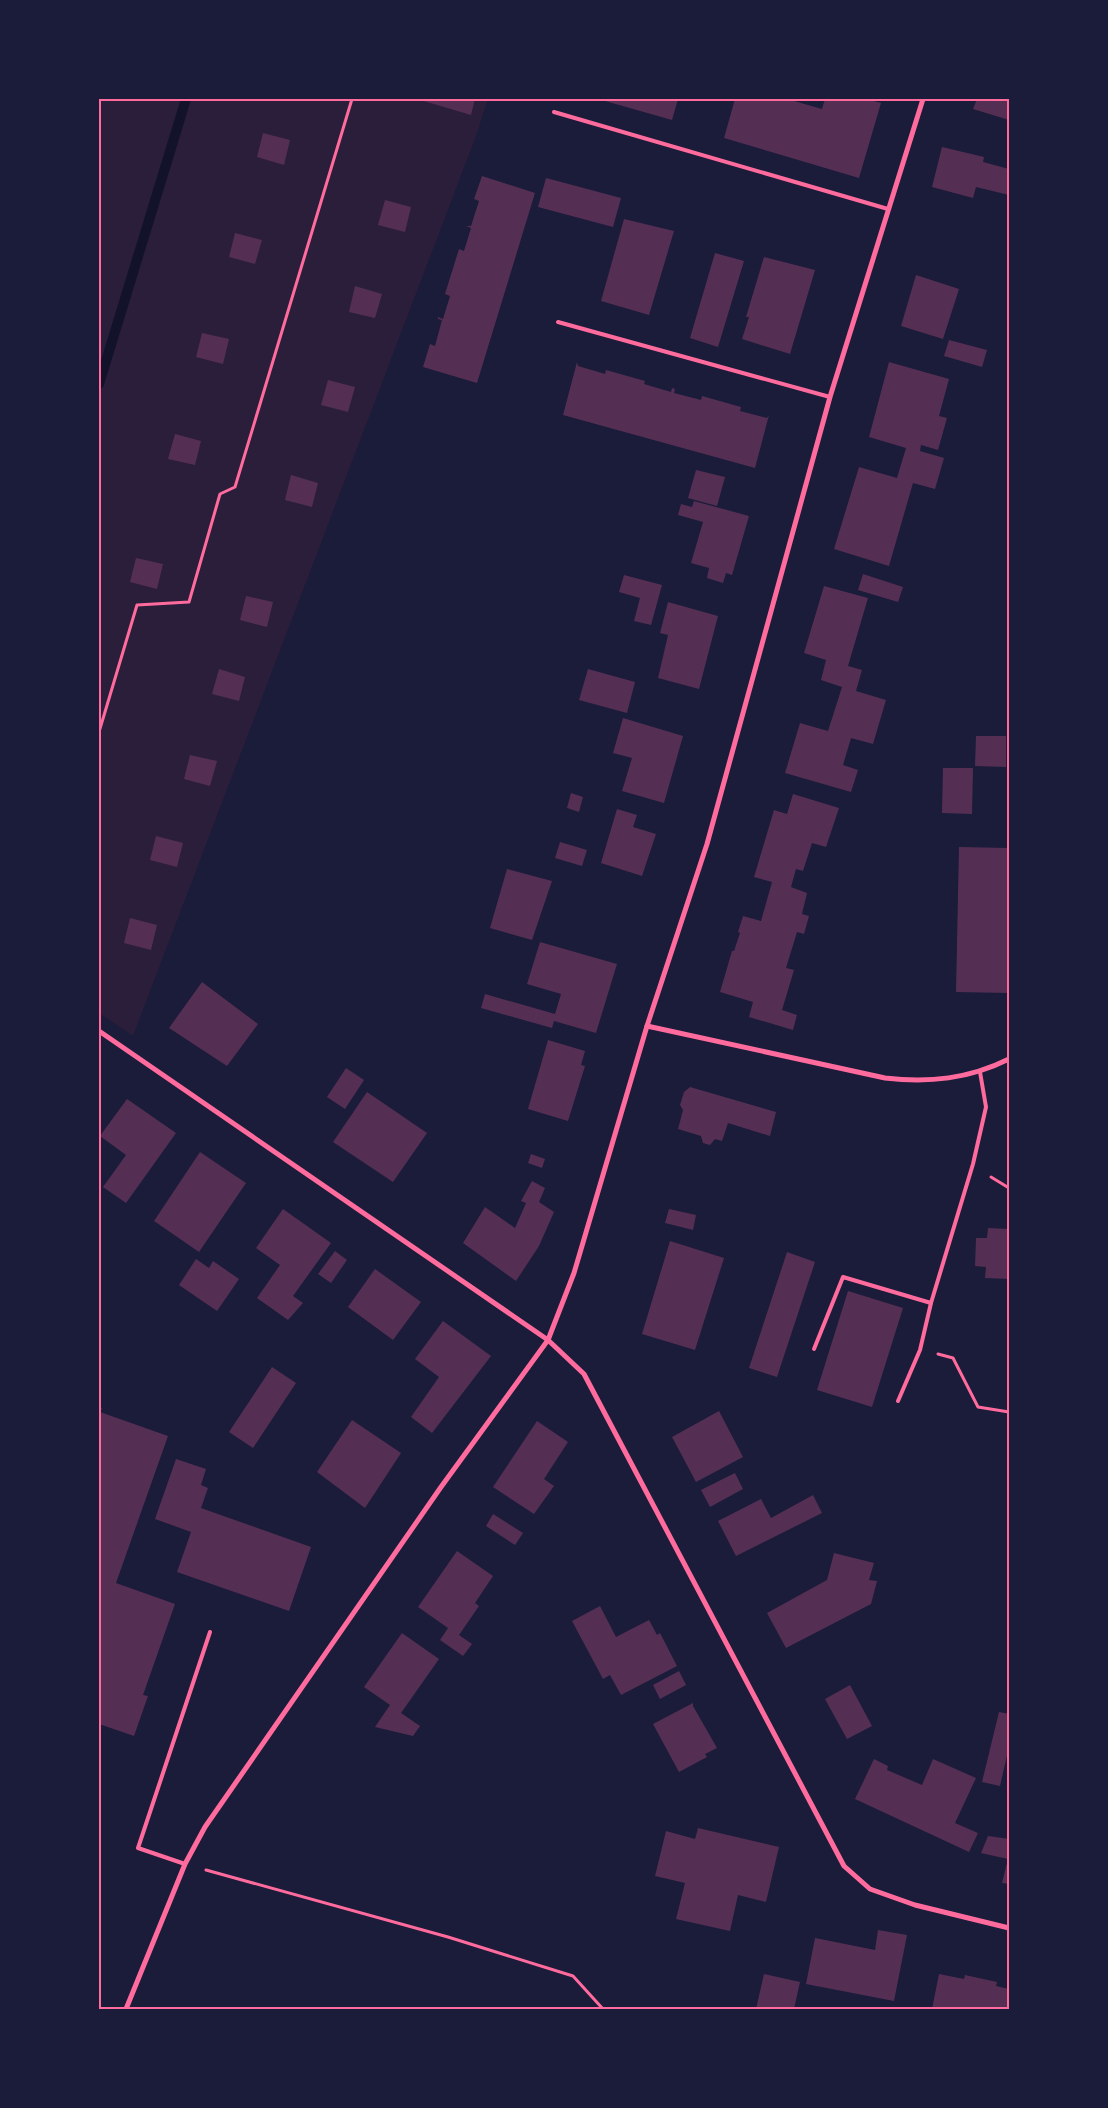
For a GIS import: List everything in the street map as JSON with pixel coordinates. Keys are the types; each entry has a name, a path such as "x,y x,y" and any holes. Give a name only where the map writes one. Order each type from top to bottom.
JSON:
{"street":[{"path":"126,2009 185,1864 211,1819 441,1487 548,1340 574,1273 647,1026 707,844 830,397 923,99"},
{"path":"647,1026 885,1078 916,1081 946,1080 980,1072 1009,1059"},
{"path":"99,1030 548,1340 584,1374 844,1866 870,1888 915,1905 1009,1928"}],"lane":[{"path":"554,112 888,209"},
{"path":"558,322 830,397"},
{"path":"898,1401 920,1350 931,1303 973,1164 986,1107 980,1072"},
{"path":"814,1349 844,1277 931,1303"},
{"path":"185,1864 138,1848 210,1632"}],"path":[{"path":"99,732 137,605 189,602 220,494 235,487 352,99"},
{"path":"920,1350 953,1358 978,1407 1009,1412"},
{"path":"185,1864 448,1937 574,1976 603,2009"}],"shaded area":[{"path":"99,99 488,99 475,139 133,1036 99,1013"}],"building":[{"path":"417,99 475,99 471,115"},
{"path":"598,99 678,99 672,120"},
{"path":"735,99 787,99 822,109 825,99 866,99 881,103 859,178 724,138"},
{"path":"977,99 1009,99 1009,120 973,109"},
{"path":"263,133 290,140 284,165 257,157"},
{"path":"942,147 984,157 983,162 1009,169 1009,195 976,187 973,198 932,187"},
{"path":"482,176 535,193 477,383 423,367 430,344 435,346 442,320 438,319 438,317 443,319 450,296 445,294 459,249 464,251 471,228 466,226 471,226 479,201 474,199"},
{"path":"546,178 621,198 613,227 538,207"},
{"path":"385,200 411,207 405,232 378,225"},
{"path":"624,219 674,231 649,315 601,301"},
{"path":"235,233 262,240 255,264 229,257"},
{"path":"715,253 744,261 718,347 690,338"},
{"path":"764,257 815,270 790,354 742,339 749,317 746,317"},
{"path":"916,275 959,289 943,339 901,326"},
{"path":"355,286 382,294 375,318 349,312"},
{"path":"202,333 229,339 223,364 196,357"},
{"path":"949,340 987,350 982,367 944,356"},
{"path":"577,362 578,366 605,374 606,370 645,381 644,384 671,392 672,388 675,389 674,393 701,400 702,396 741,407 740,411 767,418 769,415 755,468 563,415"},
{"path":"889,362 949,379 939,416 947,418 938,450 921,445 920,451 944,458 935,489 913,483 889,566 834,549 859,467 897,478 906,448 869,437"},
{"path":"328,380 355,387 348,412 321,405"},
{"path":"175,434 201,441 195,465 168,459"},
{"path":"696,470 725,477 717,506 688,498"},
{"path":"291,475 318,483 312,507 285,500"},
{"path":"694,501 749,516 732,575 726,573 723,583 707,578 709,568 691,563 703,522 678,515 681,504 692,507"},
{"path":"136,558 163,564 157,589 130,582"},
{"path":"863,574 903,587 898,602 858,590"},
{"path":"624,575 662,585 651,625 634,621 640,598 619,592"},
{"path":"824,586 868,598 848,666 862,670 856,691 886,700 873,744 851,738 843,765 858,770 851,792 785,773 800,723 828,731 842,687 821,680 826,660 804,653"},
{"path":"246,596 273,602 267,627 240,620"},
{"path":"668,602 718,616 699,689 658,678 668,635 660,633"},
{"path":"219,669 245,677 239,701 212,694"},
{"path":"588,669 635,682 627,713 579,700"},
{"path":"623,718 683,736 664,803 622,791 632,758 613,753"},
{"path":"976,736 1006,736 1006,767 975,766"},
{"path":"190,755 217,761 210,786 184,779"},
{"path":"943,768 973,768 972,814 942,813"},
{"path":"571,793 583,797 579,812 567,808"},
{"path":"793,794 839,808 826,847 812,843 803,871 796,869 791,887 807,893 802,914 809,916 804,934 797,932 786,968 794,970 782,1010 797,1015 793,1030 749,1017 753,1002 720,992 732,951 734,951 740,933 738,932 743,916 761,921 772,882 754,877 774,810 787,814"},
{"path":"617,809 637,815 633,827 656,834 642,876 601,863"},
{"path":"156,836 183,843 177,867 150,860"},
{"path":"560,842 587,850 582,866 555,858"},
{"path":"959,847 1009,848 1009,993 956,992"},
{"path":"507,869 552,881 532,940 490,928"},
{"path":"130,918 157,925 151,950 124,943"},
{"path":"540,942 617,964 596,1033 554,1021 552,1028 481,1008 485,994 555,1014 561,994 527,984"},
{"path":"202,982 258,1024 227,1066 169,1028"},
{"path":"548,1040 585,1051 581,1065 585,1066 568,1121 528,1109"},
{"path":"346,1068 364,1080 345,1109 327,1097"},
{"path":"690,1087 776,1112 770,1136 728,1123 722,1141 715,1139 710,1145 703,1143 701,1136 678,1129 683,1110 680,1105 684,1092"},
{"path":"367,1092 427,1133 393,1182 333,1142"},
{"path":"127,1099 176,1133 126,1203 103,1187 126,1155 100,1136"},
{"path":"200,1152 246,1183 199,1252 154,1221"},
{"path":"531,1154 545,1159 542,1168 528,1163"},
{"path":"532,1181 545,1188 539,1202 554,1212 539,1246 516,1281 463,1243 485,1207 515,1228 526,1203 521,1201"},
{"path":"283,1209 331,1243 293,1296 303,1303 288,1320 257,1298 280,1265 256,1248"},
{"path":"669,1209 696,1215 693,1230 665,1223"},
{"path":"988,1228 1009,1229 1009,1279 985,1278 986,1267 975,1266 976,1238 987,1238"},
{"path":"670,1241 724,1258 695,1350 642,1334"},
{"path":"335,1251 347,1260 331,1283 318,1274"},
{"path":"787,1252 815,1262 777,1377 749,1368"},
{"path":"196,1259 209,1268 213,1261 239,1279 217,1311 179,1285"},
{"path":"375,1269 421,1302 393,1340 348,1307"},
{"path":"848,1291 903,1308 872,1407 817,1390"},
{"path":"443,1321 491,1356 432,1433 411,1417 439,1377 415,1359"},
{"path":"272,1367 296,1383 253,1448 229,1432"},
{"path":"99,1407 102,1408 100,1412 168,1436 116,1583 175,1604 143,1695 148,1696 134,1736 99,1724"},
{"path":"719,1411 743,1457 696,1482 672,1437"},
{"path":"352,1420 401,1453 365,1508 317,1472"},
{"path":"537,1421 568,1442 544,1479 554,1486 534,1514 493,1487"},
{"path":"176,1459 206,1469 201,1485 208,1488 201,1508 311,1547 289,1611 177,1572 191,1532 155,1519"},
{"path":"735,1473 743,1489 710,1507 701,1490"},
{"path":"813,1495 822,1513 736,1556 718,1521 761,1499 771,1518"},
{"path":"493,1514 523,1533 515,1545 486,1526"},
{"path":"457,1551 493,1576 475,1603 479,1606 459,1635 472,1644 463,1656 440,1640 448,1628 418,1607"},
{"path":"834,1553 874,1563 869,1580 877,1581 871,1604 786,1648 767,1613 827,1580"},
{"path":"600,1606 616,1637 649,1620 657,1635 660,1633 677,1666 621,1695 610,1675 603,1679 572,1621"},
{"path":"402,1633 439,1659 401,1713 420,1726 413,1736 375,1727 390,1705 364,1687"},
{"path":"679,1671 686,1685 660,1699 653,1685"},
{"path":"850,1685 872,1726 847,1739 825,1699"},
{"path":"693,1703 717,1748 705,1754 707,1757 679,1772 653,1724"},
{"path":"999,1712 1009,1714 1009,1747 1000,1786 982,1782"},
{"path":"874,1759 888,1766 887,1770 922,1785 933,1759 976,1778 955,1823 978,1833 969,1852 855,1799"},
{"path":"698,1828 779,1847 766,1902 738,1895 730,1931 676,1919 685,1883 655,1876 666,1831 695,1839"},
{"path":"988,1836 1009,1839 1009,1884 1002,1883 1008,1859 981,1853"},
{"path":"878,1930 907,1935 894,2001 806,1984 815,1938 875,1950"},
{"path":"764,1974 800,1982 794,2009 756,2009"},
{"path":"939,1974 964,1979 965,1975 997,1982 996,1986 1009,1989 1009,2009 932,2009"}],"waterway":[{"path":"99,384 186,99"}]}
